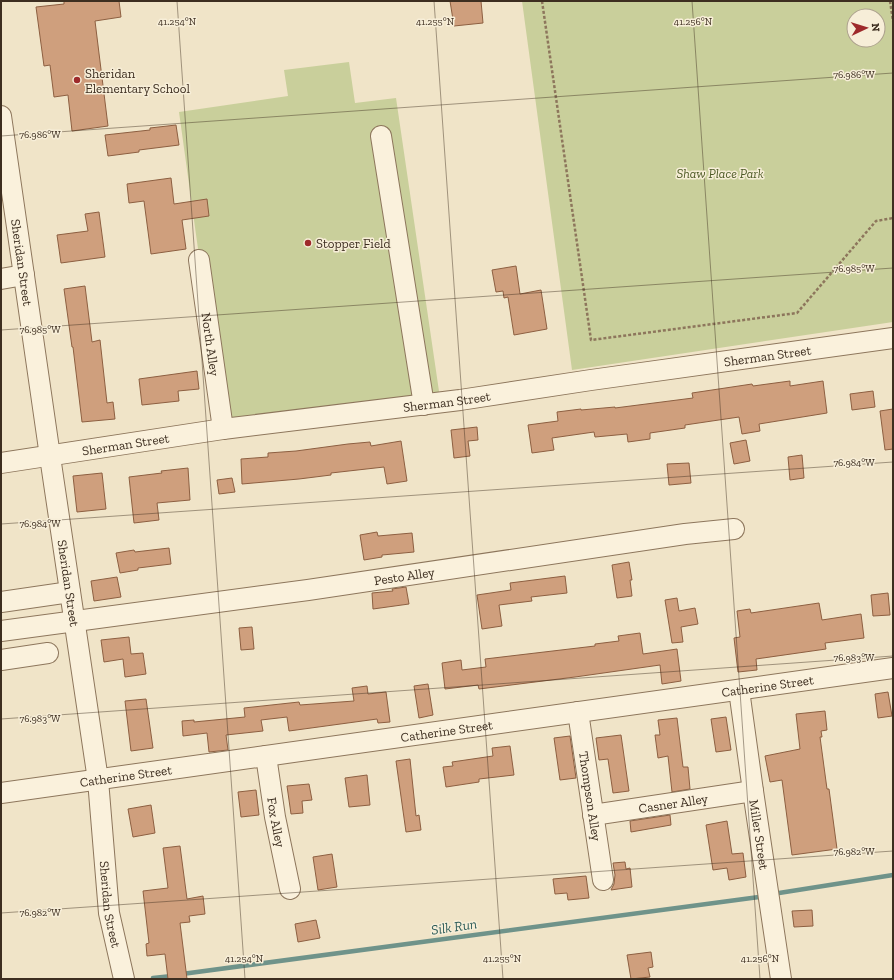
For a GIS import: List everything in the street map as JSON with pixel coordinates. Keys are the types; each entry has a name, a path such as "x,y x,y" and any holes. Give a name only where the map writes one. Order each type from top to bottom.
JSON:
{"street":[{"name":"Sheridan Street","path":"1,119 98,780 109,913 124,979"},
{"path":"381,136 424,405"},
{"name":"North Alley","path":"199,260 223,429"},
{"path":"1,279 24,275"},
{"name":"Sherman Street","path":"1,463 223,429 424,405 893,338"},
{"name":"Pesto Alley","path":"1,631 308,590 685,534 734,529"},
{"path":"1,602 70,592"},
{"path":"1,660 48,653"},
{"name":"Catherine Street","path":"1,793 893,668"},
{"name":"Miller Street","path":"739,690 781,979"},
{"name":"Thompson Alley","path":"578,712 603,880"},
{"name":"Fox Alley","path":"266,756 275,818 290,889"},
{"name":"Casner Alley","path":"593,815 753,790"}],"path":[{"path":"542,1 591,340 797,313 876,221 893,218"},
{"path":"890,1 893,21"}],"green space":[{"name":"Shaw Place Park","path":"522,1 893,1 893,322 572,370"},
{"name":"Stopper Field","path":"349,62 355,103 396,98 440,398 223,429 179,112 288,96 284,70"}],"building":[{"name":"Sheridan Elementary School","path":"64,1 119,1 121,17 95,21 108,126 72,131 68,95 54,97 50,65 44,66 36,7 64,4"},
{"path":"450,1 481,1 483,23 454,26"},
{"path":"176,125 179,145 108,156 105,135 150,130 150,128"},
{"path":"171,178 174,204 207,199 209,216 182,220 186,249 151,254 144,201 129,203 127,184"},
{"path":"99,212 105,257 61,263 57,235 88,231 85,214"},
{"path":"516,266 520,294 541,290 547,329 514,335 508,297 504,298 503,291 496,292 492,270"},
{"path":"85,286 92,342 100,340 107,403 113,402 115,419 82,422 64,289"},
{"path":"197,371 199,389 178,391 179,401 142,405 139,379"},
{"path":"790,381 790,386 823,381 827,413 759,424 760,431 742,434 739,417 685,425 685,428 650,433 650,439 628,442 627,434 595,437 594,432 552,438 554,450 532,453 528,425 558,421 557,412 581,409 615,408 693,398 692,393 752,384 753,386"},
{"path":"873,391 875,407 852,410 850,394"},
{"path":"893,409 893,449 885,450 880,411"},
{"path":"477,427 478,440 468,441 470,456 454,458 451,430"},
{"path":"746,440 750,461 734,464 730,443"},
{"path":"401,441 407,481 387,484 384,467 331,473 331,475 299,479 242,484 241,459 268,457 268,453 348,444 370,442 371,446"},
{"path":"802,455 804,478 790,480 788,457"},
{"path":"689,463 691,483 669,485 667,464"},
{"path":"188,468 190,500 157,503 159,520 134,523 129,477"},
{"path":"102,473 106,509 77,512 73,476"},
{"path":"232,478 235,492 219,494 217,480"},
{"path":"377,532 378,536 412,533 414,552 382,555 382,557 364,560 360,535"},
{"path":"169,548 171,564 138,568 138,570 120,573 116,553 134,550 135,552"},
{"path":"629,562 632,580 630,580 632,596 617,598 612,565"},
{"path":"565,576 567,593 531,597 532,601 499,605 502,626 482,629 477,595 511,590 510,583"},
{"path":"117,577 121,597 94,601 91,581"},
{"path":"406,587 409,604 373,609 372,593 393,591 392,589"},
{"path":"888,593 890,615 873,616 871,595"},
{"path":"677,598 679,611 695,608 698,624 681,627 683,642 672,643 665,600"},
{"path":"819,603 822,620 861,614 864,638 825,643 826,649 756,659 757,670 738,672 734,638 740,637 737,611 750,609 751,613"},
{"path":"252,627 254,649 241,650 239,628"},
{"path":"640,633 643,654 677,649 681,681 662,684 660,665 479,689 478,685 445,689 442,663 461,660 462,670 486,667 485,659 595,646 595,644 619,641 618,636"},
{"path":"129,637 131,654 143,653 146,674 125,677 123,659 104,662 101,640"},
{"path":"428,684 433,715 419,718 414,686"},
{"path":"367,686 368,694 386,692 390,722 378,723 377,719 289,731 287,717 261,720 263,731 226,735 228,750 209,752 207,733 183,736 182,721 194,720 194,722 245,717 244,708 299,702 300,705 354,701 352,688"},
{"path":"888,692 892,716 878,718 875,694"},
{"path":"146,699 153,748 131,751 125,701"},
{"path":"825,711 827,730 821,731 822,737 820,737 837,849 792,855 782,780 770,782 765,756 800,749 796,714"},
{"path":"726,717 731,750 716,752 711,719"},
{"path":"677,718 683,767 688,767 690,789 672,792 668,756 658,758 655,735 660,735 658,720"},
{"path":"621,735 629,791 613,793 608,759 599,760 596,738"},
{"path":"570,736 576,778 560,780 554,738"},
{"path":"510,746 514,775 479,779 479,782 446,787 443,767 453,766 452,762 493,756 492,748"},
{"path":"410,759 416,816 419,815 421,830 406,832 396,761"},
{"path":"367,775 370,805 349,807 345,778"},
{"path":"309,784 312,800 302,801 303,813 291,814 287,786"},
{"path":"256,790 259,815 241,817 238,792"},
{"path":"151,805 155,833 133,837 128,809"},
{"path":"670,815 671,825 631,832 630,821"},
{"path":"727,821 732,854 743,853 746,877 729,880 727,868 713,870 706,825"},
{"path":"180,846 187,899 203,896 205,914 189,916 190,922 180,923 187,979 168,979 165,954 147,956 146,944 149,943 143,891 168,888 163,848"},
{"path":"332,854 337,887 318,890 313,857"},
{"path":"625,862 626,869 630,868 632,887 611,890 614,884 615,875 613,863"},
{"path":"586,876 589,898 568,900 567,893 555,894 553,879"},
{"path":"812,910 813,926 794,927 792,911"},
{"path":"316,920 320,938 298,942 295,924"},
{"path":"651,952 653,967 648,968 650,977 631,979 627,955"}],"waterway":[{"path":"779,893 893,875"},
{"name":"Silk Run","path":"182,974 759,897"},
{"name":"Silk Run","path":"153,978 172,976"}],"place":[{"name":"Sheridan Elementary School","path":"77,80"},
{"name":"Stopper Field","path":"308,243"}]}
